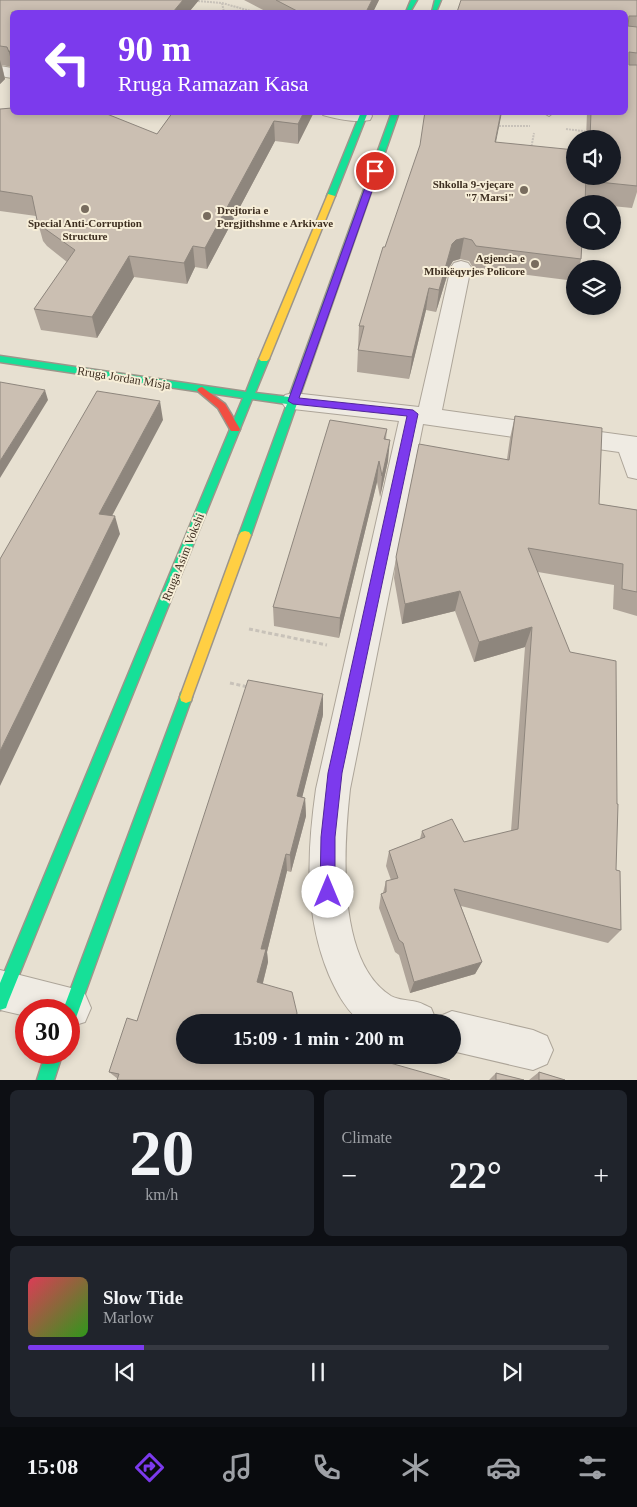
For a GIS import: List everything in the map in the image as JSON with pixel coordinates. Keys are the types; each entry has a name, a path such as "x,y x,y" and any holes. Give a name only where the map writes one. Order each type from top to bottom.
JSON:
{"main road":[{"name":"Rruga Asim Vokshi","path":"2,994 365,115"},
{"path":"75,999 214,622 395,115"},
{"name":"Rruga Jordan Misja","path":"0,359 202,390 293,401"},
{"path":"202,390 222,406 235,429"},
{"path":"45,1080 51,1064"}],"street":[{"path":"389,1014 378,1011 360,993 344,966 335,934 328,892 328,837 335,773 362,652 421,415 461,267"},
{"path":"293,401 421,415 633,445 637,470"},
{"path":"2,994 21,999"},
{"path":"461,1033 533,1050"}],"path":[{"path":"198,1 222,2 248,10"},
{"path":"222,2 224,10"},
{"path":"493,126 535,126"},
{"path":"564,129 574,130"},
{"path":"531,149 533,140"},
{"path":"242,628 362,652"},
{"path":"224,682 253,688"}],"building":[{"path":"0,0 183,0 175,10 10,10 10,51 9,52 7,47 0,46"},
{"path":"276,0 372,0 367,10 295,10"},
{"path":"461,0 637,0 637,16 629,16 628,26 628,10 458,10"},
{"path":"628,26 637,27 637,53 629,52 629,65 637,65 637,186 621,184 621,130 590,130 591,115 628,115"},
{"path":"10,108 10,115 110,115 157,134 171,115 302,115 298,124 274,121 205,248 193,246 184,263 129,256 92,317 34,309 75,250 41,226 37,220 32,196 0,191 0,109"},
{"name":"Shkolla 9-vjeçare \"7 Marsi\"","path":"425,115 500,115 495,142 566,149 566,185 586,185 585,195 566,195 566,250 582,250 581,259 476,246 472,240 464,238 456,240 452,244 439,290 429,288 412,357 358,350 364,326 359,326 383,247 385,247 420,145"},
{"path":"0,382 45,390 0,461"},
{"path":"97,391 160,401 99,514 115,516 0,751 0,559"},
{"path":"515,416 602,428 599,504 637,510 637,592 622,589 623,564 528,548 570,652 616,661 618,804 616,870 620,871 621,930 454,889 482,962 414,982 403,943 399,940 381,894 386,892 386,881 398,878 389,851 425,837 422,831 452,819 464,842 518,829 532,627 479,642 460,591 405,604 396,557 419,444 509,460"},
{"path":"330,420 387,429 384,439 390,440 382,476 379,461 340,618 273,607"},
{"path":"248,680 323,694 297,796 305,798 290,855 286,854 261,949 266,949 257,982 292,992 297,1014 176,1014 176,1064 394,1064 450,1080 117,1080 119,1074 109,1072 127,1018 137,1021"},
{"path":"539,1072 565,1080 539,1080"},
{"path":"496,1073 524,1080 496,1080"}],"traffic: fast":[{"path":"409,10 414,0"},
{"path":"435,10 438,0"},
{"path":"331,196 364,115"},
{"path":"245,535 395,115"},
{"path":"0,359 202,390 293,401"},
{"path":"0,1002 264,359"},
{"path":"75,999 186,697"},
{"path":"45,1080 51,1064"}],"traffic: slow":[{"path":"264,359 331,196"},
{"path":"186,697 245,535"}],"traffic: jam":[{"path":"202,390 222,406 235,429"}],"place":[{"name":"Shkolla 9-vjeçare \"7 Marsi\"","path":"524,190"},
{"name":"Special Anti-Corruption Structure","path":"85,209"},
{"name":"Drejtoria e Pergjithshme e Arkivave","path":"207,216"},
{"name":"Agjencia e Mbikëqyrjes Policore","path":"535,264"}],"route":[{"path":"328,892 328,837 335,773 413,414 293,401 375,171"}]}
